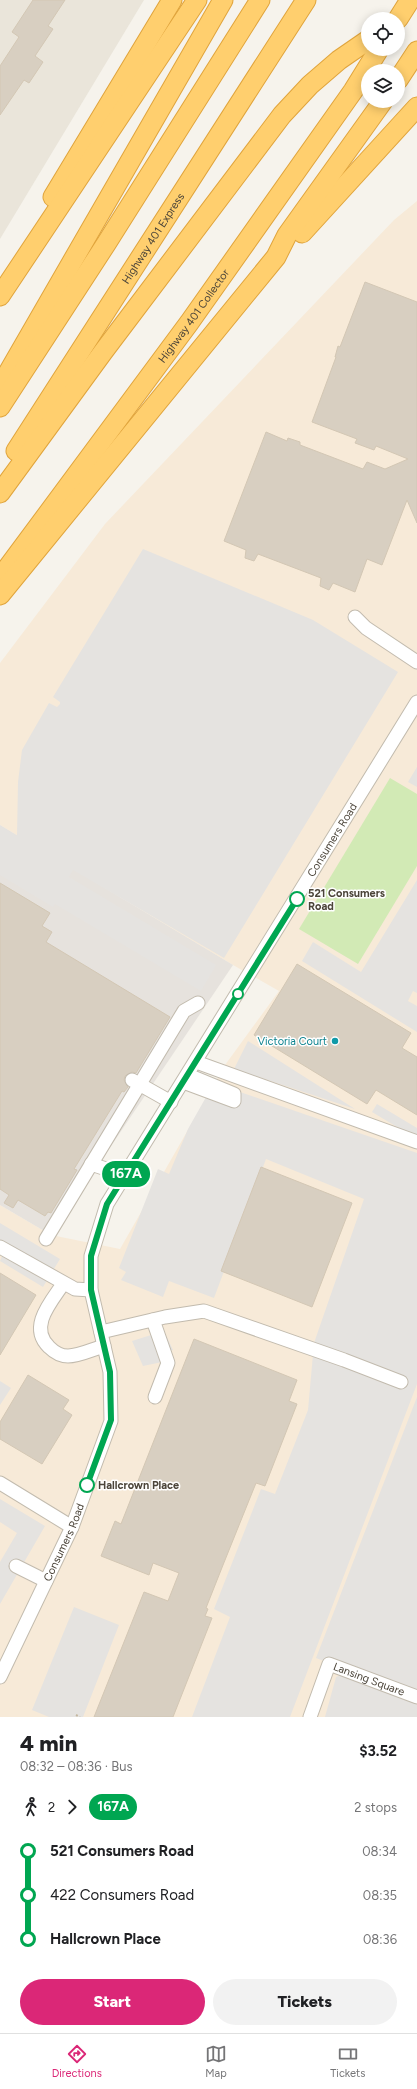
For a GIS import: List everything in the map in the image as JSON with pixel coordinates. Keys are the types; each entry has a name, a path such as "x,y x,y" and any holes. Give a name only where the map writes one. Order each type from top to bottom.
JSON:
{"highway":[{"path":"0,285 172,0"},
{"path":"0,296 64,203 198,0"},
{"path":"0,387 223,0"},
{"path":"0,407 106,244 260,0"},
{"name":"Highway 401 Express","path":"0,475 306,0"},
{"path":"403,12 410,0"},
{"path":"405,16 417,10"},
{"path":"0,493 103,352 282,115 310,85 361,45"},
{"path":"405,69 416,52"},
{"name":"Highway 401 Collector","path":"0,578 189,323 353,91 375,56"},
{"path":"276,256 293,245 321,211 417,107"},
{"path":"0,595 276,256 287,235 378,108"}],"street":[{"path":"355,617 366,628 417,662"},
{"name":"Consumers Road","path":"0,1677 72,1527 111,1420 110,1372 91,1290 91,1256 107,1204 186,1079 417,702"},
{"path":"46,1239 91,1164 136,1082 184,1011 198,1003"},
{"path":"196,1062 417,1142"},
{"path":"136,1082 171,1102"},
{"path":"91,1164 112,1171 124,1178"},
{"path":"0,1247 75,1290 91,1290"},
{"path":"63,1284 43,1315 40,1332 45,1342 60,1355 69,1356 104,1346"},
{"path":"101,1332 153,1320 204,1311 344,1360 401,1382"},
{"path":"153,1320 168,1363 155,1397"},
{"path":"0,1483 72,1527"},
{"path":"16,1566 46,1581"},
{"name":"Lansing Square","path":"310,1717 329,1664 417,1697"}],"path":[{"path":"76,1715 80,1717"}],"shaded area":[{"path":"0,0 144,0 0,239"},
{"path":"417,201 417,1717 0,1717 0,1205 51,1235 120,1249 225,1065 279,991 0,825 0,663 105,524 394,220"},
{"path":"143,549 313,620 398,672 224,958 73,870 69,877 216,965 201,991 55,904 53,907 0,875 0,826 17,836 18,782 22,750 49,703 57,707 60,704 60,702 53,697"},
{"path":"417,767 417,787 408,782"},
{"path":"0,825 233,965 51,1235 0,1205"},
{"path":"417,880 417,993 413,991 408,1001 417,1006 417,1032 302,961 313,942 361,972"},
{"path":"248,1041 355,1109 234,1069"},
{"path":"214,1083 417,1153 417,1384 290,1717 192,1717 230,1617 214,1609 261,1489 275,1494 308,1410 314,1343 364,1199 266,1159 214,1298 169,1281 163,1297 121,1280 126,1272 119,1268 158,1169 169,1174 188,1129"},
{"path":"377,1104 417,1128 417,1139 372,1112"},
{"path":"0,1223 60,1259 43,1287 0,1261 4,1252 0,1250"},
{"path":"164,1331 173,1350 164,1352 167,1361 143,1366 132,1341"},
{"path":"0,1381 11,1388 0,1405"},
{"path":"417,1397 417,1697 316,1658"},
{"path":"0,1499 45,1526 0,1604 0,1562 17,1533 0,1522"},
{"path":"74,1607 119,1625 83,1717 49,1717 32,1710"},
{"path":"346,1673 417,1702 417,1717 325,1717 336,1677"}],"green space":[{"path":"390,778 417,794 417,866 358,964 299,929"}],"building":[{"path":"33,0 65,0 48,26 53,29 35,56 43,62 29,83 24,80 0,115 0,66 19,37 12,32"},
{"path":"365,282 417,302 417,523 407,500 382,565 367,559 355,592 333,583 329,590 320,586 321,578 258,554 254,561 245,558 246,550 224,541 266,432 287,441 288,438 300,442 300,445 363,469 367,462 385,469 408,459 376,446 374,450 355,443 357,439 312,422 336,357 338,346 340,347"},
{"path":"0,883 50,913 42,926 52,932 46,942 170,1017 136,1073 132,1072 125,1076 124,1080 128,1087 124,1092 122,1091 74,1169 77,1170 51,1213 48,1212 45,1216 18,1200 13,1208 4,1203 9,1195 0,1189"},
{"name":"Victoria Court","path":"297,964 411,1033 402,1048 417,1057 417,1115 376,1090 367,1104 254,1035"},
{"path":"261,1167 352,1203 312,1307 221,1271"},
{"path":"0,1273 36,1295 0,1355"},
{"path":"194,1339 297,1380 289,1401 297,1404 265,1486 256,1483 223,1565 206,1608 208,1609 205,1616 212,1618 173,1717 94,1717 144,1592 168,1601 179,1573 153,1563 149,1575 101,1556 115,1521 121,1524"},
{"path":"28,1375 69,1400 63,1409 72,1415 42,1464 0,1439 0,1422"}],"bus line":[{"name":"167A","path":"87,1485 111,1420 110,1372 91,1290 91,1256 107,1204 248,980 297,899"}],"place":[{"name":"521 Consumers Road","path":"297,899"},
{"name":"Victoria Court","path":"335,1041"},
{"name":"Hallcrown Place","path":"87,1485"}]}
